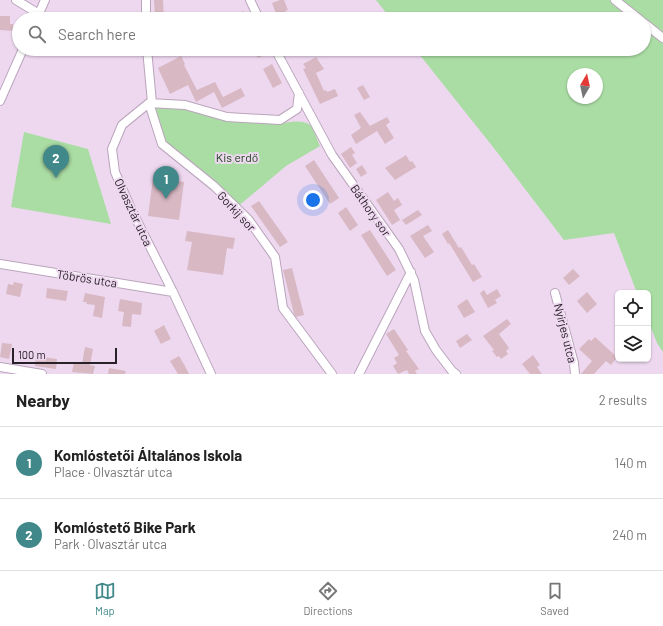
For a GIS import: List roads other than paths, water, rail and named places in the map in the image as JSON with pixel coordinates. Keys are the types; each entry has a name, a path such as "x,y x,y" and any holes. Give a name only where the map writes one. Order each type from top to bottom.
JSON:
{"street":[{"path":"16,0 32,12"},
{"path":"40,12 45,0"},
{"path":"146,0 146,12"},
{"path":"250,0 256,12"},
{"path":"615,0 630,12"},
{"path":"651,29 663,38"},
{"path":"0,101 20,56"},
{"name":"Gorkij sor","path":"147,56 150,103 162,144 214,186 248,219 275,257 283,308 332,374"},
{"name":"Báthory sor","path":"279,56 332,155 399,250 414,280 425,331 436,350 456,374"},
{"path":"150,103 186,105 227,117 280,120 297,109 299,93"},
{"name":"Olvasztár utca","path":"150,103 122,125 112,149 115,172 132,211 173,292 211,374"},
{"name":"Töbrös utca","path":"0,264 173,292"},
{"path":"359,374 411,272"},
{"name":"Nyírjes utca","path":"555,293 574,363 575,374"},
{"path":"0,367 42,374"}],"place":[{"name":"Komlóstető Bike Park","path":"56,178"},
{"name":"Komlóstetői Általános Iskola","path":"166,199"}],"park label":[{"name":"Kis erdő","path":"237,157"}]}
